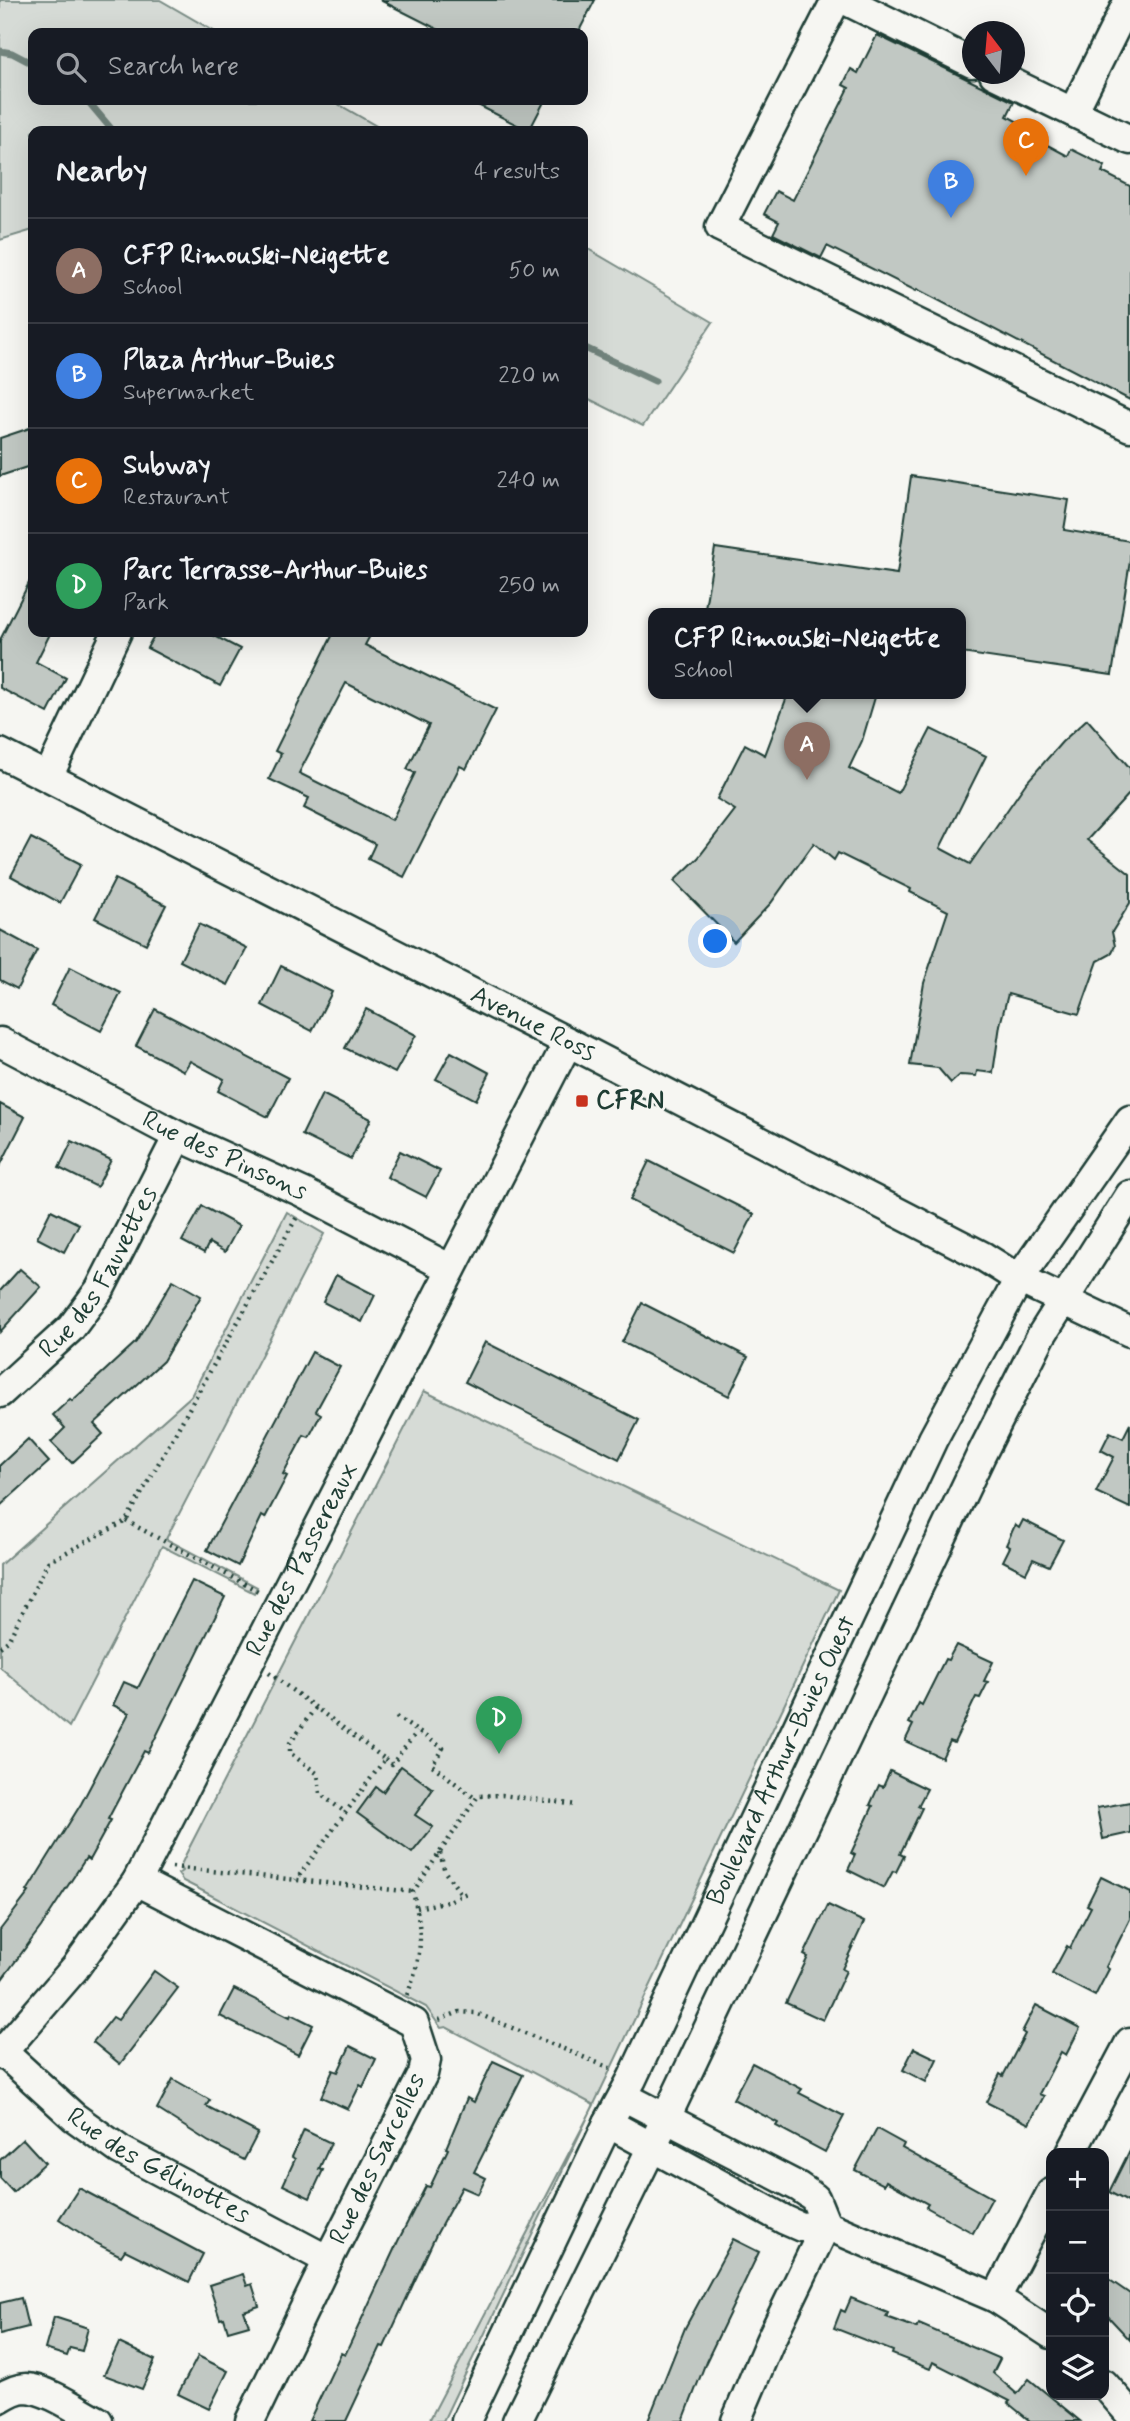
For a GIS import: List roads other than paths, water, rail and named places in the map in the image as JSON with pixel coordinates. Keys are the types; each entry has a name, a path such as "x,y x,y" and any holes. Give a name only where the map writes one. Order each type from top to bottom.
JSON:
{"street":[{"path":"836,0 720,227 1130,428"},
{"path":"845,0 962,58"},
{"path":"1073,112 1129,0"},
{"path":"1016,84 1130,140"},
{"path":"48,777 115,637"},
{"name":"Avenue Ross","path":"0,753 568,1042 984,1257 1020,1279 1130,1332"},
{"name":"Rue des Pinsons","path":"0,1042 178,1136 302,1192 451,1269"},
{"name":"Rue des Passereaux","path":"1,2053 75,1968 137,1881 568,1042"},
{"name":"Boulevard Arthur-Buies Ouest","path":"466,2421 608,2123 628,2088 933,1439 1020,1279 1130,1121"},
{"name":"Rue des Fauvettes","path":"0,1393 71,1328 100,1289 178,1136"},
{"name":"Boulevard Arthur-Buies Ouest","path":"517,2421 652,2147 981,1455 1041,1336 1130,1195"},
{"name":"Rue des Sarcelles","path":"137,1881 414,2023 426,2060 423,2074 250,2421"},
{"path":"1074,2148 1122,2074 1130,2042"},
{"name":"Rue des Gélinottes","path":"1,2053 74,2117 120,2150 328,2260"},
{"path":"628,2088 665,2118 799,2187 814,2198 826,2225 770,2341 736,2421"},
{"path":"608,2123 801,2227 826,2225 996,2298 1046,2331"},
{"path":"996,2298 1046,2203"},
{"path":"0,2398 9,2392 26,2388 44,2393 98,2421"},
{"path":"1109,2390 1130,2414"}],"waterway":[{"path":"0,51 12,53 28,61"},
{"path":"91,105 109,126"},
{"path":"588,349 655,381"}],"place":[{"name":"Subway","path":"1026,176"},
{"name":"Plaza Arthur-Buies","path":"951,218"},
{"name":"CFP Rimouski-Neigette","path":"807,780"},
{"name":"CFRN","path":"582,1101"},
{"name":"Parc Terrasse-Arthur-Buies","path":"499,1754"}]}
